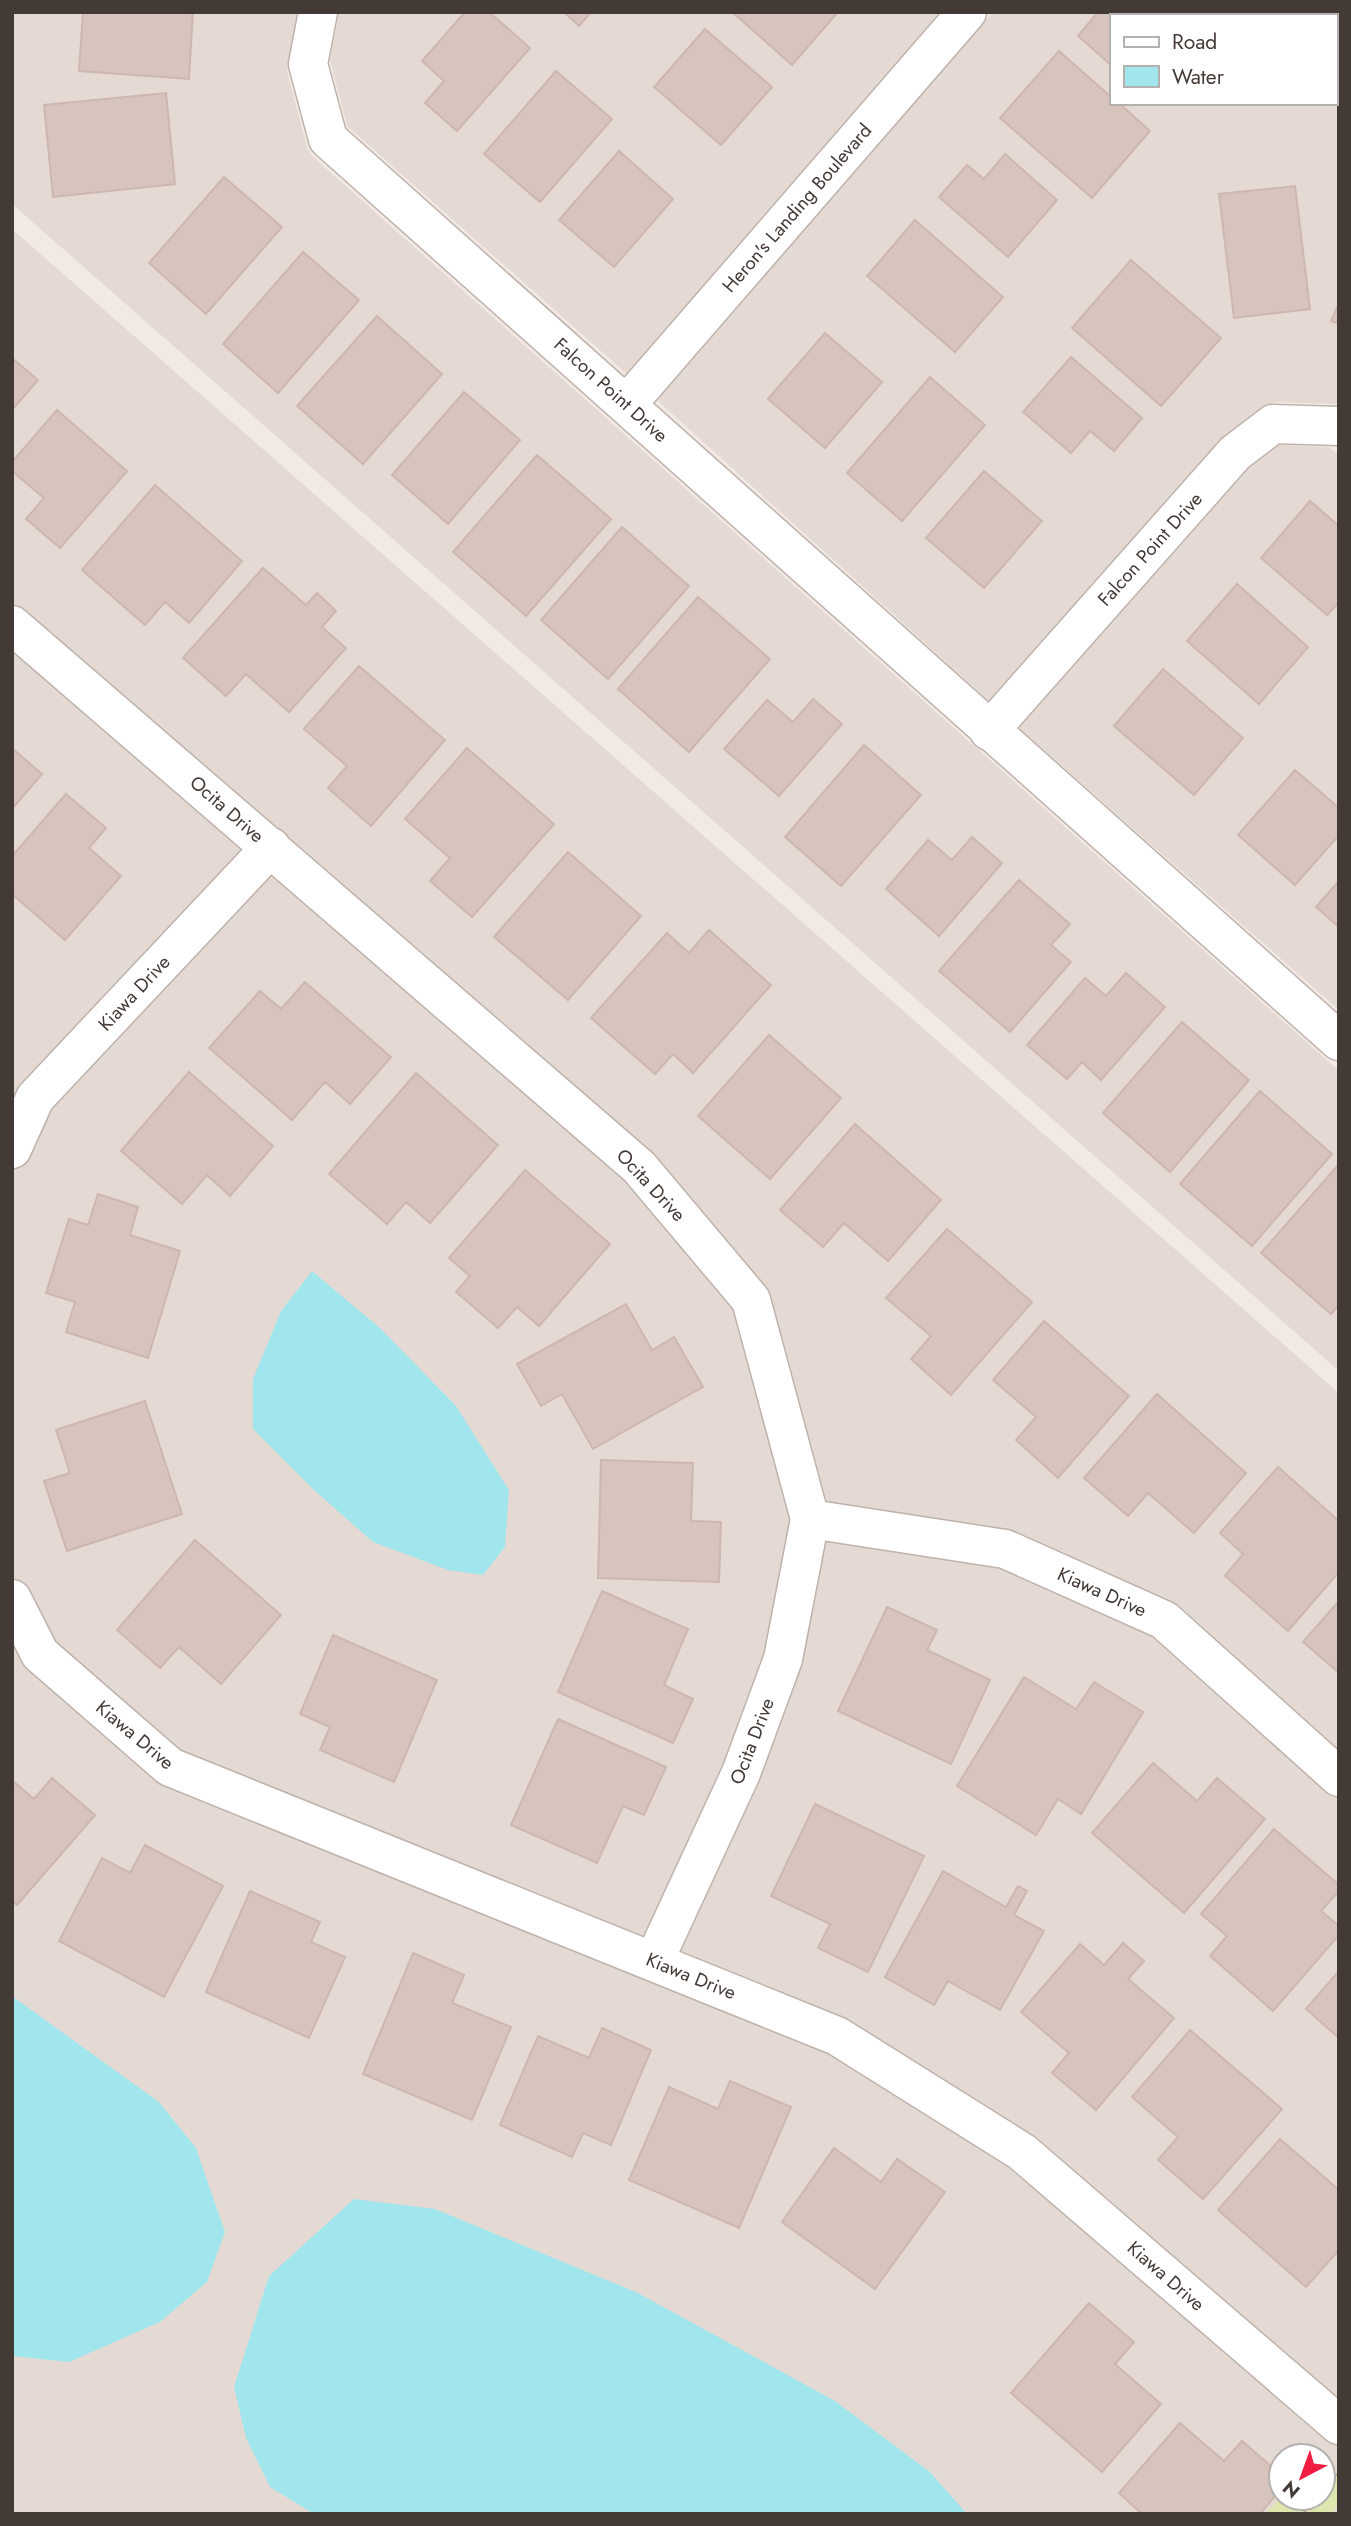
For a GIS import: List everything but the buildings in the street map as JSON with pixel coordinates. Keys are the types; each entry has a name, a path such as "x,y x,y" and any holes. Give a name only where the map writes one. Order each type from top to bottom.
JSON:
{"street":[{"name":"Falcon Point Drive","path":"318,12 308,64 328,139 1339,1041"},
{"name":"Heron's Landing Boulevard","path":"627,404 967,12"},
{"name":"Falcon Point Drive","path":"989,731 1236,453 1273,424 1339,426"},
{"name":"Ocita Drive","path":"12,625 639,1167 751,1300 810,1519 783,1659 741,1773 654,1961"},
{"name":"Kiawa Drive","path":"12,1149 35,1098 271,847"},
{"name":"Kiawa Drive","path":"810,1519 1005,1549 1164,1620 1339,1777"},
{"name":"Kiawa Drive","path":"12,1600 40,1654 170,1767 837,2036 1022,2152 1339,2425"}],"shaded area":[{"path":"12,12 297,12 287,71 307,147 312,156 1339,1071 1339,1371 12,204"},
{"path":"339,12 940,12 627,374 347,126 330,60"},
{"path":"993,12 1339,12 1339,404 1276,402 1261,407 1224,436 989,701 657,400"},
{"path":"12,229 1339,1393 1339,2514 12,2514"},
{"path":"1277,445 1329,447 1339,455 1339,1010 1019,728 1249,468"}],"green space":[{"path":"1337,2476 1339,2478 1337,2506"},
{"path":"1267,2512 1332,2512 1331,2514 1265,2514"}],"water":[{"path":"312,1271 380,1328 456,1406 509,1490 505,1547 483,1575 448,1570 373,1542 315,1491 253,1429 253,1379 281,1311"},
{"path":"12,1996 159,2102 196,2148 225,2232 207,2282 160,2322 69,2362 12,2356"},
{"path":"354,2199 435,2209 636,2292 835,2401 930,2472 967,2514 314,2514 270,2487 246,2438 234,2387 269,2276"}]}
